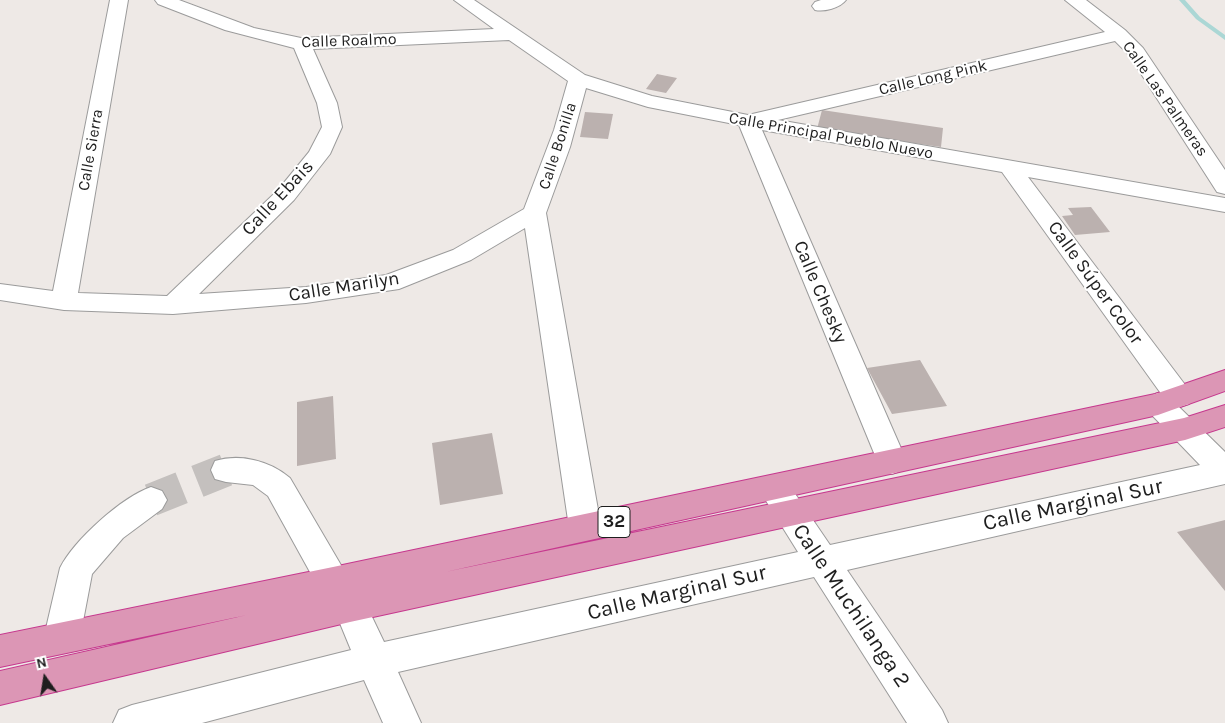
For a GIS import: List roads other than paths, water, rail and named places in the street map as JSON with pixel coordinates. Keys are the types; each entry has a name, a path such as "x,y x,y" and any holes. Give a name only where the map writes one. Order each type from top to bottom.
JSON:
{"highway":[{"name":"32","path":"0,688 586,528 781,502 892,462 1169,400 1225,380"},
{"name":"32","path":"0,651 62,637 342,595 781,502 1185,430 1225,416"}],"street":[{"name":"Calle Sierra","path":"64,301 119,0"},
{"name":"Calle Roalmo","path":"164,0 238,30 268,39 301,44 511,34"},
{"name":"Calle Principal Pueblo Nuevo","path":"463,0 578,79 648,101 748,121 1225,205"},
{"name":"Calle Las Palmeras","path":"1074,0 1097,15 1136,52 1225,187"},
{"name":"Calle Long Pink","path":"748,121 1119,34"},
{"name":"Calle Ebais","path":"173,305 286,196 322,147 332,127 327,103 301,44"},
{"name":"Calle Bonilla","path":"534,213 558,153 572,110 578,79"},
{"name":"Calle Chesky","path":"748,121 892,462"},
{"name":"Calle Súper Color","path":"1010,168 1169,400 1185,430 1225,471"},
{"name":"Calle Marilyn","path":"0,292 64,301 173,305 306,295 390,283 462,255 534,213"},
{"path":"534,213 586,528"},
{"path":"226,470 260,473 268,477 279,487 342,595 402,723"},
{"name":"Calle Marginal Sur","path":"132,723 374,661 1225,471"},
{"path":"62,637 77,568 112,529 151,500"},
{"name":"Calle Muchilanga 2","path":"781,502 929,723"}],"waterway":[{"path":"1182,0 1198,18 1225,38"}],"tunnel":[{"path":"151,500 226,470"}]}
